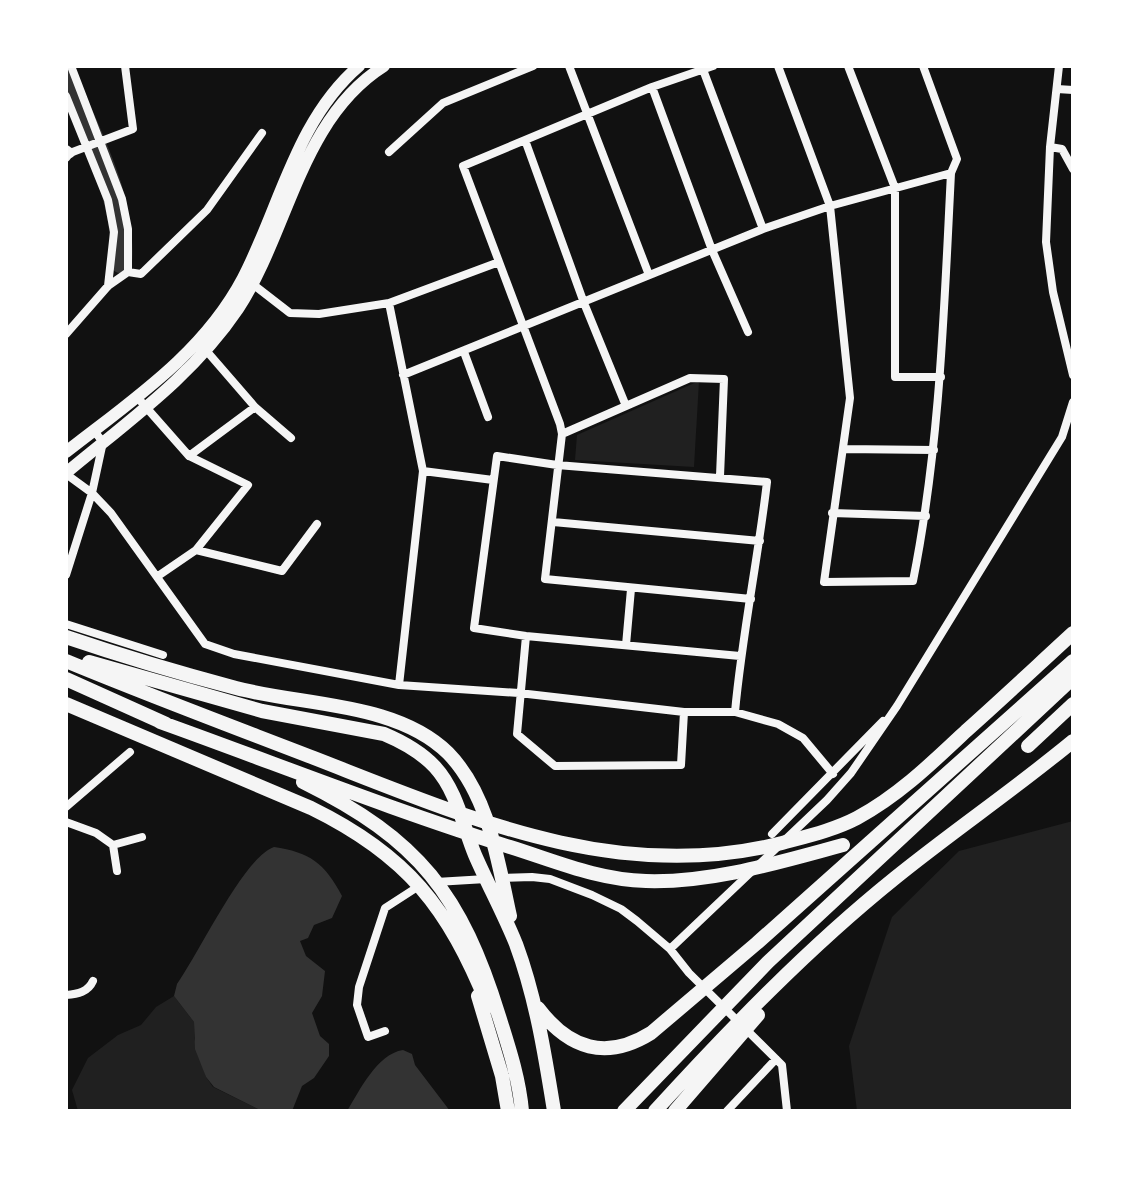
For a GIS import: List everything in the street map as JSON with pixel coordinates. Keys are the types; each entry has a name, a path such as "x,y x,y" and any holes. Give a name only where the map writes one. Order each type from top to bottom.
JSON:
{"highway":[{"path":"248,281 308,130 342,80 359,66"},
{"path":"66,452 185,373 248,281 328,122 353,89 384,66"},
{"path":"66,473 103,442 142,402"},
{"path":"66,661 442,808 576,847 666,858 735,853 830,830 855,819 901,789 1073,633"},
{"path":"66,637 235,688 384,716 418,731 448,754 475,794 496,853 516,945 544,1046 554,1111"},
{"path":"66,654 227,702 296,718 366,729 402,742 434,765 446,781 516,945"},
{"path":"533,1001 561,1033 579,1044 598,1049 634,1044 768,933 1073,661"},
{"path":"624,1111 768,962 1073,678"},
{"path":"66,679 160,722 253,758 328,795 380,827 423,866 452,901 483,964 516,1072 522,1111"},
{"path":"66,704 311,808 361,835 405,868 427,893 458,941 494,1021 522,1111"},
{"path":"1028,746 1073,704"},
{"path":"160,722 446,826 588,873 645,881 676,880 735,871 843,845"},
{"path":"655,1111 779,981 826,937 913,863 1073,741"},
{"path":"675,1111 826,937"},
{"path":"469,965 502,1076 508,1111"}],"street":[{"path":"71,66 122,199 128,229 128,272"},
{"path":"67,154 133,129 125,66"},
{"path":"389,152 443,103 533,66"},
{"path":"569,66 649,275"},
{"path":"713,66 702,67 463,166 562,434 545,579 751,599"},
{"path":"778,66 830,206 850,398 824,582 913,581 926,516 941,377 951,173 957,159 923,66"},
{"path":"848,66 895,188 895,377 941,377"},
{"path":"1059,66 1050,147 1046,242 1053,292 1073,375"},
{"path":"702,67 763,229"},
{"path":"652,87 712,250 748,332"},
{"path":"1057,89 1073,90"},
{"path":"66,96 108,200 114,232 108,286"},
{"path":"66,334 108,286 128,272 141,274 207,210 262,133"},
{"path":"525,140 584,303 626,406"},
{"path":"1050,147 1062,149 1073,169"},
{"path":"403,375 763,229 830,206 951,173"},
{"path":"248,281 290,313 319,314 389,303 499,262"},
{"path":"389,303 423,471 399,685"},
{"path":"202,346 255,407 291,438"},
{"path":"464,352 488,417"},
{"path":"562,434 690,378 724,379 720,476"},
{"path":"142,402 189,456 248,485 196,550 158,576"},
{"path":"670,949 827,800 851,773 897,706 1062,437 1073,402"},
{"path":"189,456 255,407"},
{"path":"66,575 92,493 103,442 94,431"},
{"path":"843,449 934,450"},
{"path":"735,712 740,656 767,482 557,465 497,456 474,628 526,636 740,656"},
{"path":"423,471 493,480"},
{"path":"66,473 111,513 205,644 234,654 399,685 519,693 684,712 735,712 778,724 803,738 833,774"},
{"path":"832,513 926,516"},
{"path":"553,522 760,541"},
{"path":"196,550 282,571 317,524"},
{"path":"626,645 631,589"},
{"path":"66,624 163,655"},
{"path":"526,636 517,734 555,766 681,765 684,712"},
{"path":"772,834 897,706"},
{"path":"66,807 130,752"},
{"path":"66,822 96,833 113,845 117,871"},
{"path":"113,845 142,837"},
{"path":"385,1031 368,1037 357,1005 359,987 385,908 426,882 532,877 550,879 621,909 670,949 689,973 782,1065 787,1111"},
{"path":"66,995 78,994 90,987 93,981"},
{"path":"727,1111 776,1059"}],"shaded area":[{"path":"699,381 694,467 575,460 577,435"},
{"path":"1073,821 1073,1111 857,1111 849,1046 892,917 959,851"},
{"path":"274,847 297,852 315,861 329,875 342,896 332,918 314,925 308,938 300,941 306,956 325,971 322,996 312,1013 320,1036 329,1044 329,1056 314,1078 302,1086 292,1111 262,1111 214,1087 206,1077 195,1049 194,1022 174,996 177,984 236,887 262,855"},
{"path":"174,996 194,1022 194,1038 206,1077 213,1087 262,1111 78,1111 72,1090 88,1058 118,1035 141,1025 156,1007"},
{"path":"403,1050 412,1054 415,1065 450,1111 347,1111 377,1066 385,1058"}],"waterway":[{"path":"66,76 112,190 118,214 121,262"}]}
